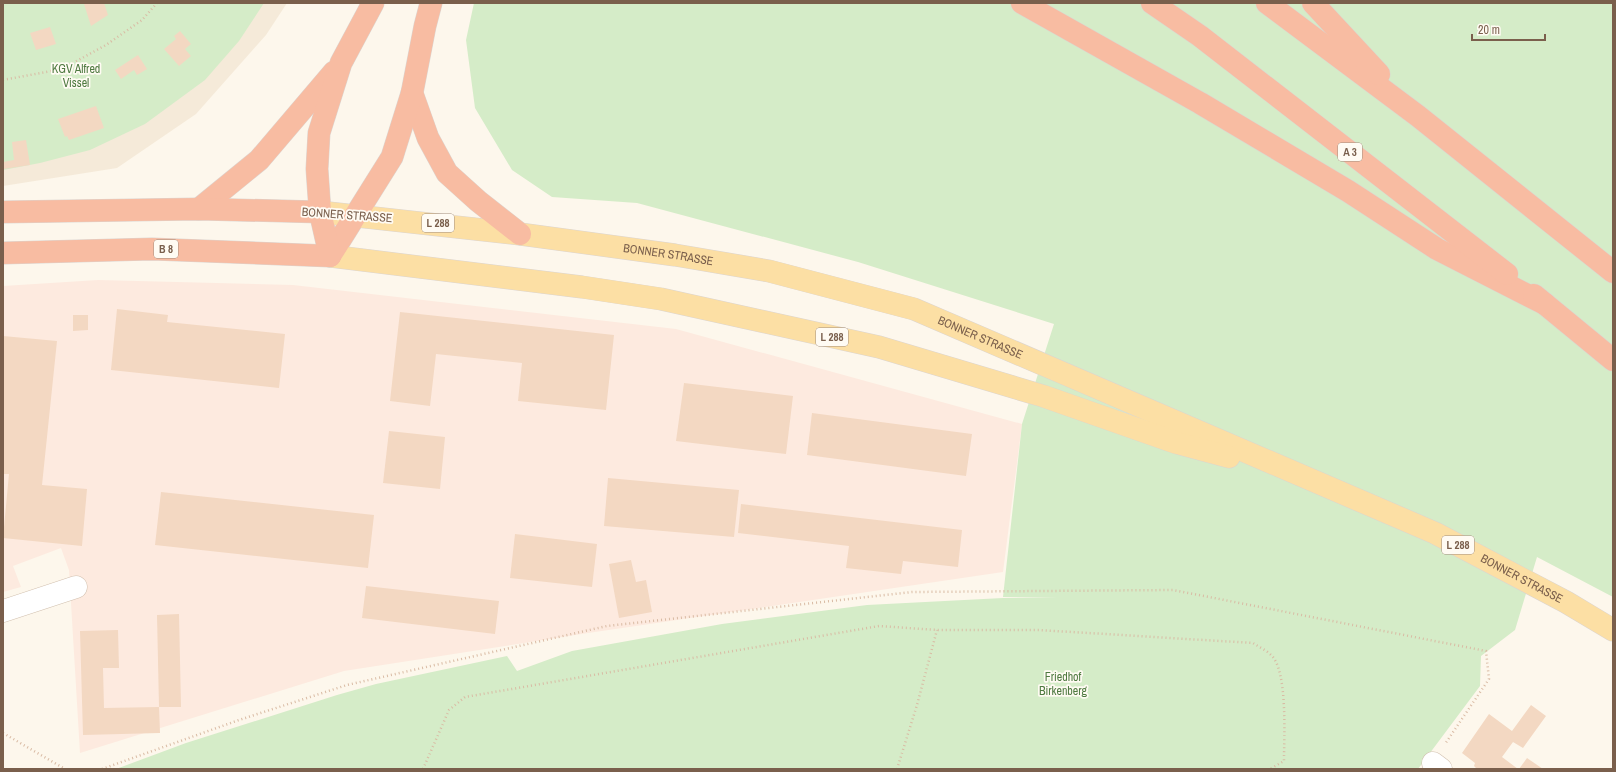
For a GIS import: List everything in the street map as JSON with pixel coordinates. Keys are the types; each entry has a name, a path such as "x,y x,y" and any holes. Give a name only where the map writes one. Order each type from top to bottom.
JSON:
{"highway":[{"path":"330,256 320,212 317,169 319,133 341,63 373,3"},
{"path":"330,256 392,158 412,93 424,26 431,3"},
{"path":"1022,3 1226,118 1348,191 1437,249 1545,304"},
{"name":"A 3","path":"1152,3 1200,36 1545,304 1613,360"},
{"path":"1266,3 1418,116 1613,272"},
{"path":"1312,3 1418,116"},
{"path":"199,209 259,160 341,63"},
{"path":"412,93 428,138 447,173 478,201 520,234"},
{"name":"BONNER STRASSE","path":"3,212 199,209 320,212"},
{"name":"BONNER STRASSE","path":"3,253 152,249 330,256"}],"main road":[{"name":"BONNER STRASSE","path":"320,212 356,214 675,255 769,271 914,309 1435,533 1566,602 1613,630"},
{"name":"BONNER STRASSE","path":"330,256 582,287 661,299 879,347 1043,396 1177,443 1296,474"}],"street":[{"path":"3,611 76,588"}],"path":[{"path":"3,80 62,68 106,45 142,20 157,3"},
{"path":"102,769 239,720 347,685 607,626 912,592 1173,590 1486,651 1489,679 1437,766"},
{"path":"423,769 449,710 465,697 879,626 937,630 1039,630 1253,643 1272,655 1280,669 1284,708 1284,761 1270,769"},
{"path":"897,769 917,705 937,630"},
{"path":"3,733 65,769"}],"shaded area":[{"name":"KGV Alfred Vissel","path":"3,3 287,3 266,35 196,114 117,168 3,186"},
{"path":"98,280 293,285 676,329 1022,424 1003,572 588,633 344,671 80,753 69,570 61,548 13,566 21,587 3,592 3,286"}],"green space":[{"name":"KGV Alfred Vissel","path":"3,3 264,3 239,41 205,80 145,124 90,150 40,163 3,170"},
{"name":"Friedhof Birkenberg","path":"474,3 1613,3 1613,597 1537,557 1515,630 1481,656 1480,686 1418,769 116,769 186,743 337,695 376,684 507,656 517,671 572,651 722,624 867,605 1003,598 1058,598 1003,597 1022,424 1054,324 858,262 637,203 552,197 512,170 475,108 466,40"}],"building":[{"path":"104,3 108,15 91,26 84,4"},
{"path":"50,27 56,44 36,50 30,33"},
{"path":"180,31 191,44 185,49 191,56 179,66 164,49 176,39 174,36"},
{"path":"138,55 147,69 137,75 134,70 121,79 115,70"},
{"path":"96,106 104,128 69,140 67,136 65,137 58,119"},
{"path":"26,140 30,165 4,169 3,162 14,160 12,142"},
{"path":"117,309 168,315 167,322 285,334 279,388 111,370"},
{"path":"400,312 614,335 606,410 518,401 522,363 436,354 430,406 390,401"},
{"path":"73,315 88,315 88,330 73,331"},
{"path":"3,336 57,341 42,485 87,489 82,546 3,538 9,474 3,474"},
{"path":"684,383 793,396 786,454 676,441"},
{"path":"812,413 972,434 966,476 807,455"},
{"path":"389,431 445,437 440,489 383,483"},
{"path":"608,478 739,490 734,537 604,526"},
{"path":"161,492 374,515 368,568 155,545"},
{"path":"741,504 962,530 958,567 903,561 901,574 846,568 849,546 738,533"},
{"path":"515,534 597,544 592,587 510,578"},
{"path":"631,560 636,582 646,580 652,612 619,618 609,564"},
{"path":"366,586 499,601 495,634 362,618"},
{"path":"179,614 181,707 159,707 157,615"},
{"path":"118,630 119,668 103,668 104,708 159,707 160,733 83,735 80,631"},
{"path":"1531,705 1546,716 1523,748 1513,742 1502,757 1518,769 1477,769 1474,766 1475,763 1462,753 1489,714 1512,731"},
{"path":"1527,758 1543,769 1519,769"}]}
